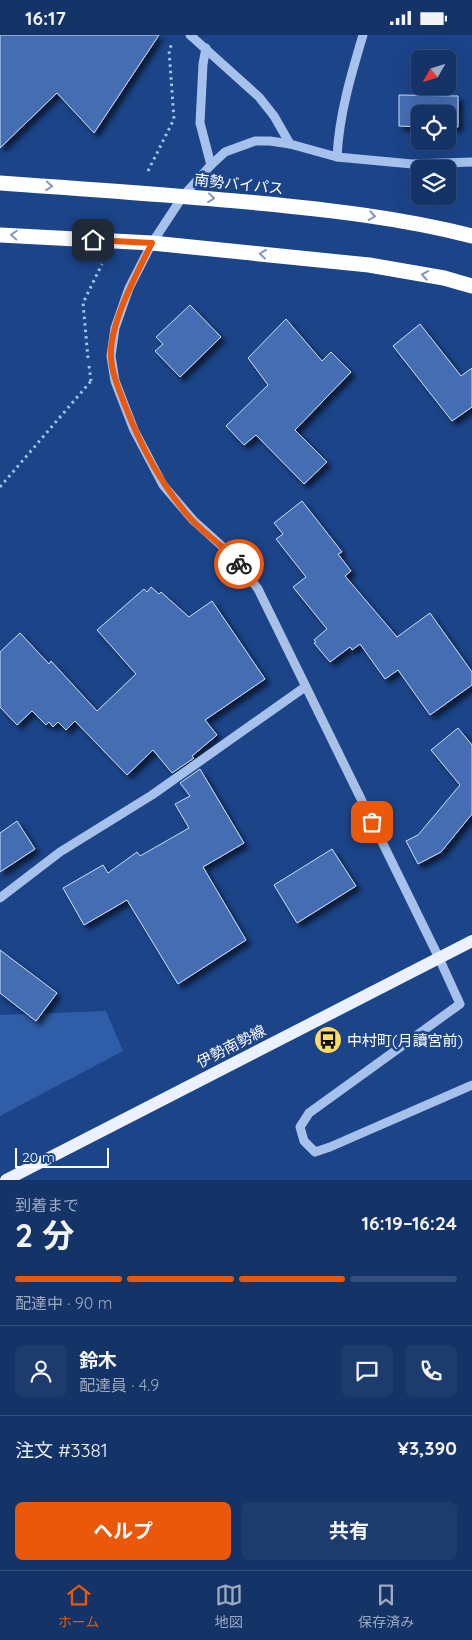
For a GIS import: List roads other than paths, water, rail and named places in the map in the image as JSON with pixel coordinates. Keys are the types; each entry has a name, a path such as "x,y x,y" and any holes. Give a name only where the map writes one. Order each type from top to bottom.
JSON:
{"highway":[{"name":"南勢バイパス","path":"0,183 183,196 345,211 429,225 472,236"},
{"path":"0,235 152,243 369,265 444,278 472,286"}],"main road":[{"name":"伊勢南勢線","path":"6,1180 472,941"}],"street":[{"path":"190,35 259,97 274,116 290,144"},
{"path":"337,157 338,130 342,111 363,35"},
{"path":"206,49 203,64 200,123 211,165"},
{"path":"472,162 412,164 337,157 290,144 270,141 255,141 225,153 211,165 183,196 152,243 129,288 115,328 111,356 116,381 134,430 163,485 193,520 234,557 258,589 460,1003 309,1113 300,1127 304,1141 315,1152 322,1150 472,1085"},
{"path":"0,898 60,852 152,795 306,687"}],"place":[{"name":"中村町(月讀宮前)","path":"328,1040"}]}
